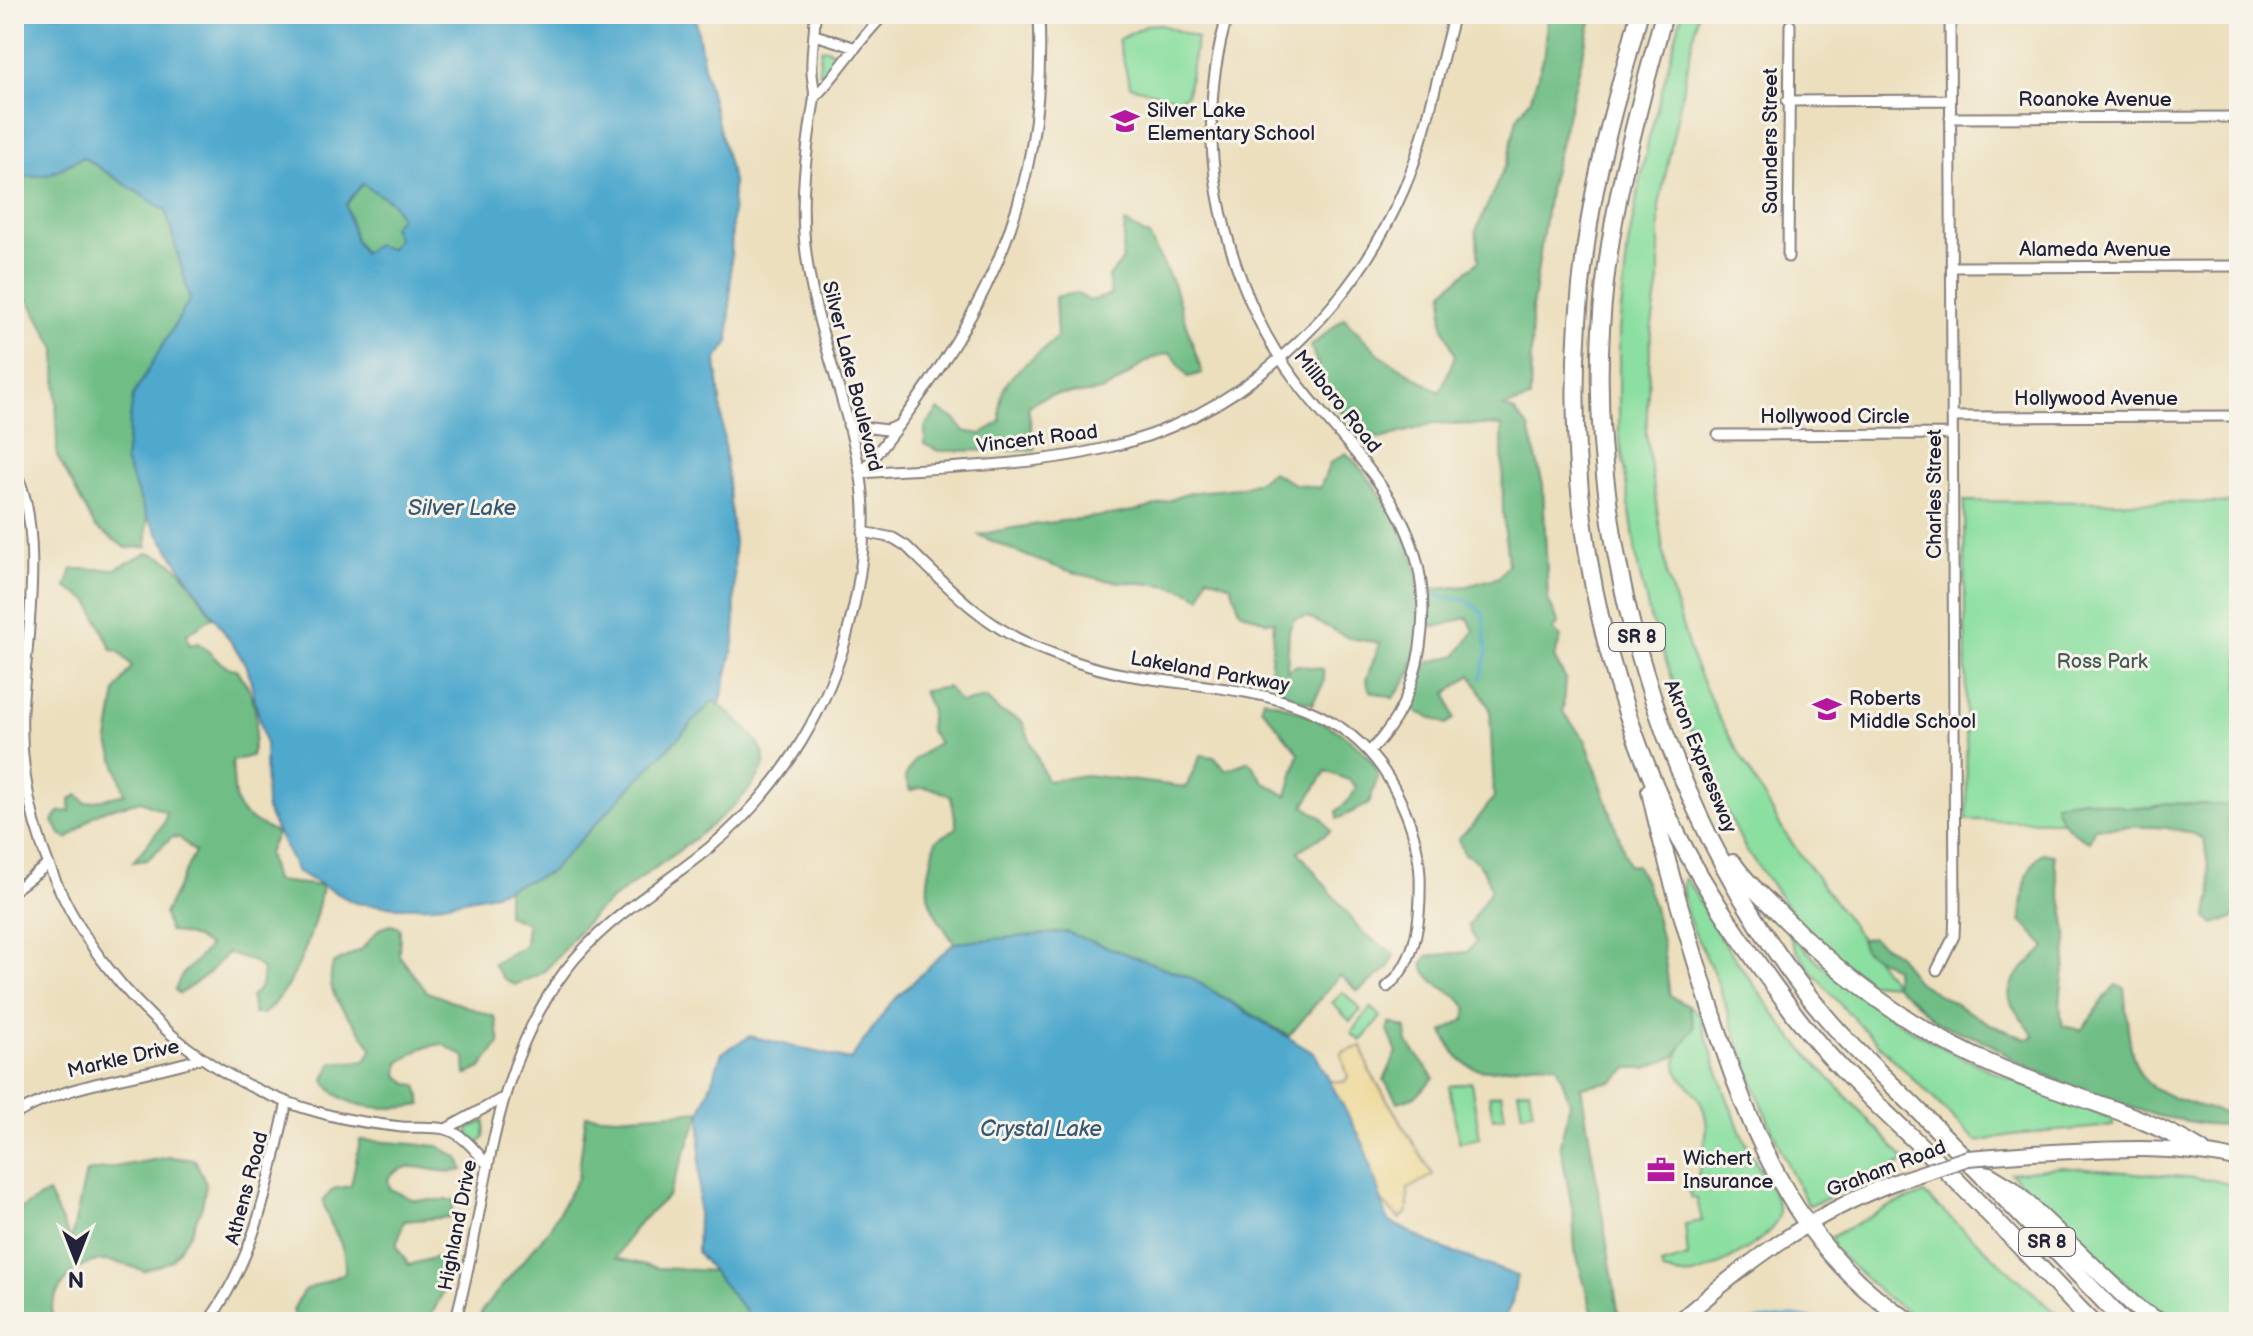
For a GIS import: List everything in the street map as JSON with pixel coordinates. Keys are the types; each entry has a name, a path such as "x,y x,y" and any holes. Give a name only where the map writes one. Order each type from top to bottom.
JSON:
{"highway":[{"name":"SR 8","path":"1639,14 1602,156 1589,224 1578,317 1575,390 1579,510 1588,567 1613,671 1669,817 1714,896 1797,1017 1867,1096 1957,1181 2092,1322"},
{"name":"Akron Expressway","path":"1664,14 1626,162 1610,243 1601,329 1601,431 1609,515 1626,595 1656,706 1686,784 1715,846 1760,928 1826,1017 2124,1322"},
{"path":"1641,750 1671,883 1724,1056 1756,1136 1805,1224 1852,1277 1911,1322"},
{"path":"1686,784 1740,873 1820,954 1863,991 1917,1026 1997,1067 2172,1131 2202,1151"},
{"path":"1970,1164 2012,1189 2139,1310 2160,1322"}],"main road":[{"name":"Graham Road","path":"1678,1322 1757,1255 1805,1224 1850,1199 1968,1158 2124,1149 2202,1151 2239,1160"}],"street":[{"name":"Silver Lake Boulevard","path":"492,1133 501,1099 531,1025 579,953 633,902 726,833 761,798 798,748 828,691 846,638 863,532 861,473 817,312 806,251 803,167 815,97 812,72 815,14"},
{"path":"815,97 833,79 853,47 885,14"},
{"path":"861,473 900,425 964,333 987,289 1008,237 1032,140 1040,61 1039,14"},
{"name":"Millboro Road","path":"1228,14 1212,90 1210,134 1216,195 1243,283 1281,359 1301,389 1389,496 1415,548 1422,619 1417,663 1398,715 1371,750"},
{"name":"Vincent Road","path":"861,473 1039,460 1109,447 1189,418 1250,383 1281,359 1335,302 1387,223 1414,162 1454,14"},
{"name":"Charles Street","path":"1937,970 1954,936 1955,910 1950,14"},
{"name":"Saunders Street","path":"1788,257 1790,25"},
{"path":"815,35 853,47"},
{"path":"1787,101 1950,100"},
{"name":"Roanoke Avenue","path":"1950,118 2239,117"},
{"name":"Alameda Avenue","path":"1952,267 2239,266"},
{"name":"Hollywood Avenue","path":"1952,417 2239,416"},
{"path":"848,425 886,430 900,425"},
{"name":"Hollywood Circle","path":"1718,435 1952,434"},
{"path":"14,470 25,502 31,570 23,742 30,801 46,866 108,969 150,1016 198,1059 287,1102 360,1122 446,1129 468,1143 486,1163"},
{"name":"Lakeland Parkway","path":"863,532 893,538 906,546 976,611 1028,643 1098,669 1282,699 1317,714 1371,750 1406,810 1419,859 1416,938 1400,975 1387,987"},
{"path":"14,890 46,866"},
{"name":"Markle Drive","path":"14,1115 75,1087 159,1072 198,1059"},
{"path":"446,1129 501,1099"},
{"name":"Athens Road","path":"208,1322 232,1286 252,1243 287,1102"},
{"name":"Highland Drive","path":"455,1322 492,1133"}],"green space":[{"path":"1548,14 1593,14 1550,185 1532,308 1530,399 1504,407 1514,411 1529,428 1543,485 1548,600 1559,623 1553,630 1561,637 1554,658 1565,678 1563,712 1586,741 1629,866 1636,865 1643,878 1659,928 1670,996 1689,1006 1694,1028 1674,1057 1647,1068 1629,1068 1613,1081 1581,1087 1620,1322 1595,1322 1575,1250 1573,1213 1560,1144 1570,1103 1557,1065 1540,1063 1493,1070 1466,1064 1454,1052 1443,1032 1465,1019 1467,1008 1456,996 1432,980 1422,965 1427,956 1467,952 1476,942 1468,926 1491,890 1482,868 1464,854 1458,838 1473,825 1494,797 1490,709 1471,675 1447,693 1454,719 1446,724 1410,709 1425,663 1457,655 1474,631 1468,618 1440,626 1422,622 1411,673 1393,698 1370,691 1366,680 1380,643 1349,638 1307,617 1295,618 1289,630 1287,671 1297,665 1323,669 1324,682 1312,704 1288,695 1274,683 1270,677 1274,621 1266,622 1240,611 1231,585 1207,576 1201,598 1164,585 1100,579 1053,566 979,535 1143,509 1190,493 1243,487 1271,472 1295,484 1320,488 1330,463 1346,453 1376,488 1400,529 1415,563 1420,606 1433,589 1467,586 1499,577 1508,565 1503,513 1502,426 1436,423 1380,439 1350,420 1333,402 1311,346 1344,318 1381,356 1440,392 1455,356 1442,322 1444,291 1479,261 1476,231 1508,159 1517,118 1531,98 1545,52"},
{"path":"1682,14 1698,14 1659,206 1659,281 1651,331 1646,434 1667,576 1693,661 1718,716 1784,832 1895,985 1869,983 1811,939 1746,850 1703,763 1650,617 1638,567 1619,433 1619,330 1628,245 1648,142"},
{"path":"1159,24 1197,38 1187,94 1178,99 1130,86 1118,40 1147,25"},
{"path":"821,49 839,54 828,74 823,75 819,71"},
{"path":"83,157 166,210 190,299 133,396 125,461 147,517 147,547 126,548 95,527 57,456 56,349 23,290 14,283 14,177 48,175"},
{"path":"362,184 392,202 400,217 399,239 389,250 363,253 355,240 346,205"},
{"path":"1125,223 1149,236 1173,284 1202,373 1188,377 1171,353 1151,359 1119,382 1100,391 1055,395 1037,401 1028,407 1035,450 938,451 925,444 925,427 938,410 955,419 964,431 981,434 1001,421 1000,405 1008,381 1057,337 1055,297 1077,293 1089,301 1111,295 1108,278 1122,261"},
{"name":"Ross Park","path":"1964,501 2239,503 2239,823 1967,820"},
{"path":"147,553 159,556 178,568 213,617 187,634 189,645 198,643 220,662 236,669 253,699 256,721 254,744 251,756 232,761 234,790 238,807 243,813 277,833 268,853 275,881 322,886 315,919 295,973 275,1003 263,1014 254,1014 251,997 261,986 263,970 254,962 227,953 210,972 180,994 175,990 181,976 209,947 196,938 169,931 164,914 195,852 180,838 172,837 147,860 133,862 164,823 166,812 141,801 106,810 94,815 68,839 60,834 53,821 59,812 70,811 70,799 78,795 86,803 125,794 108,740 116,691 132,666 118,651 112,650 89,601 66,587 72,569 115,569"},
{"path":"948,687 960,703 986,698 999,711 1022,721 1047,781 1087,775 1186,787 1201,755 1214,757 1226,770 1249,761 1264,782 1287,796 1299,753 1261,707 1263,699 1313,717 1345,736 1370,759 1379,773 1369,804 1337,819 1337,811 1351,798 1356,787 1351,781 1326,771 1304,806 1321,817 1331,831 1298,851 1363,933 1394,954 1389,968 1358,991 1340,975 1289,1036 1189,977 1066,932 954,943 928,894 936,840 957,828 951,797 931,788 910,791 905,777 915,759 939,742 929,730 931,710 923,691"},
{"path":"714,700 761,748 764,765 754,783 738,802 691,842 600,909 543,972 515,985 503,978 493,964 525,945 527,923 507,915 507,888 549,873"},
{"path":"2084,799 2125,807 2150,808 2166,803 2239,806 2239,916 2214,924 2206,918 2212,894 2204,839 2178,830 2136,827 2094,828 2090,841 2068,826 2059,815 2055,803"},
{"path":"2042,853 2054,855 2066,925 2067,947 2060,1003 2063,1026 2081,1030 2116,985 2124,987 2130,1043 2142,1076 2153,1087 2170,1096 2225,1113 2234,1121 2227,1125 2204,1124 2158,1116 2085,1093 2016,1061 1987,1042 1939,1024 1895,985 1894,968 1864,950 1860,940 1871,937 1898,955 1916,981 1988,1023 2026,1039 2034,1037 2014,1009 2009,996 2019,973 2046,947 2021,921 2028,875"},
{"path":"1683,879 1687,880 1720,937 1789,1034 1906,1161 1809,1205 1769,1123 1715,976 1690,922 1683,894"},
{"path":"391,925 400,928 399,955 427,992 495,1017 500,1042 481,1068 466,1075 465,1057 442,1044 422,1048 399,1063 398,1075 408,1084 417,1085 422,1105 382,1108 341,1098 324,1079 332,1063 365,1061 372,1049 337,1000 332,989 333,964 362,949 379,929"},
{"path":"1789,932 1823,966 1898,1022 1981,1066 2113,1119 2113,1126 2012,1135 1977,1142 1841,1005 1797,950"},
{"path":"1343,992 1361,1010 1350,1021 1332,1003"},
{"path":"1689,1006 1699,1014 1732,1112 1774,1194 1779,1212 1769,1231 1744,1251 1703,1272 1686,1276 1663,1271 1661,1265 1688,1257 1685,1224 1702,1221 1697,1199 1691,1198 1688,1188 1697,1182 1706,1119 1701,1104 1681,1077 1676,1060 1693,1028"},
{"path":"1371,1008 1381,1017 1361,1041 1351,1033"},
{"path":"1390,1023 1406,1028 1407,1042 1434,1078 1416,1096 1398,1102 1384,1080 1397,1052 1388,1031"},
{"path":"1471,1082 1480,1138 1459,1142 1449,1086"},
{"path":"1529,1089 1533,1111 1522,1113 1518,1091"},
{"path":"1501,1094 1505,1116 1493,1118 1489,1096"},
{"path":"701,1111 668,1196 636,1226 616,1258 658,1268 713,1271 754,1322 477,1322 483,1309 548,1231 578,1178 586,1115 617,1117"},
{"path":"485,1121 484,1138 479,1143 469,1135 469,1128"},
{"path":"360,1140 438,1146 459,1158 463,1170 453,1172 414,1167 397,1171 388,1178 390,1189 414,1200 455,1200 450,1217 404,1221 396,1246 409,1265 436,1257 448,1261 443,1292 428,1322 296,1322 293,1310 303,1291 345,1273 343,1250 323,1201 333,1189 351,1186"},
{"path":"170,1157 195,1160 206,1183 202,1207 189,1235 171,1261 144,1271 112,1262 84,1265 68,1278 57,1294 53,1304 53,1322 14,1322 14,1291 19,1289 14,1224 20,1209 48,1193 71,1241 86,1172"},
{"path":"2062,1167 2209,1179 2239,1187 2239,1322 2172,1322 2124,1282 2010,1173"},
{"path":"1924,1194 2066,1322 1923,1322 1883,1295 1834,1249 1831,1237 1894,1204"}],"sand":[{"path":"1362,1046 1369,1070 1433,1175 1408,1189 1408,1211 1400,1219 1382,1202 1363,1143 1329,1081 1344,1082 1348,1077 1341,1053"}],"water":[{"name":"Silver Lake","path":"14,14 695,14 705,73 733,181 729,342 716,360 734,543 735,639 720,705 714,700 549,873 489,895 433,906 397,907 355,903 297,872 266,809 265,743 247,666 147,517 125,461 133,396 190,299 166,211 83,157 48,175 14,177","holes":["362,184 392,202 400,217 392,227 398,239 389,249 376,245 363,253 355,240 346,205"]},
{"name":"Crystal Lake","path":"1066,932 1189,977 1315,1054 1363,1143 1388,1221 1437,1246 1517,1276 1512,1302 1503,1322 754,1322 697,1252 701,1111 722,1053 750,1036 850,1060 891,1003 954,943"}],"waterway":[{"path":"1437,595 1468,601 1483,614 1487,652 1481,678"},
{"path":"1744,1322 1793,1316 1830,1322"}],"place":[{"name":"Silver Lake Elementary School","path":"1125,121"},
{"name":"Roberts Middle School","path":"1827,709"},
{"name":"Wichert Insurance","path":"1661,1170"}]}
